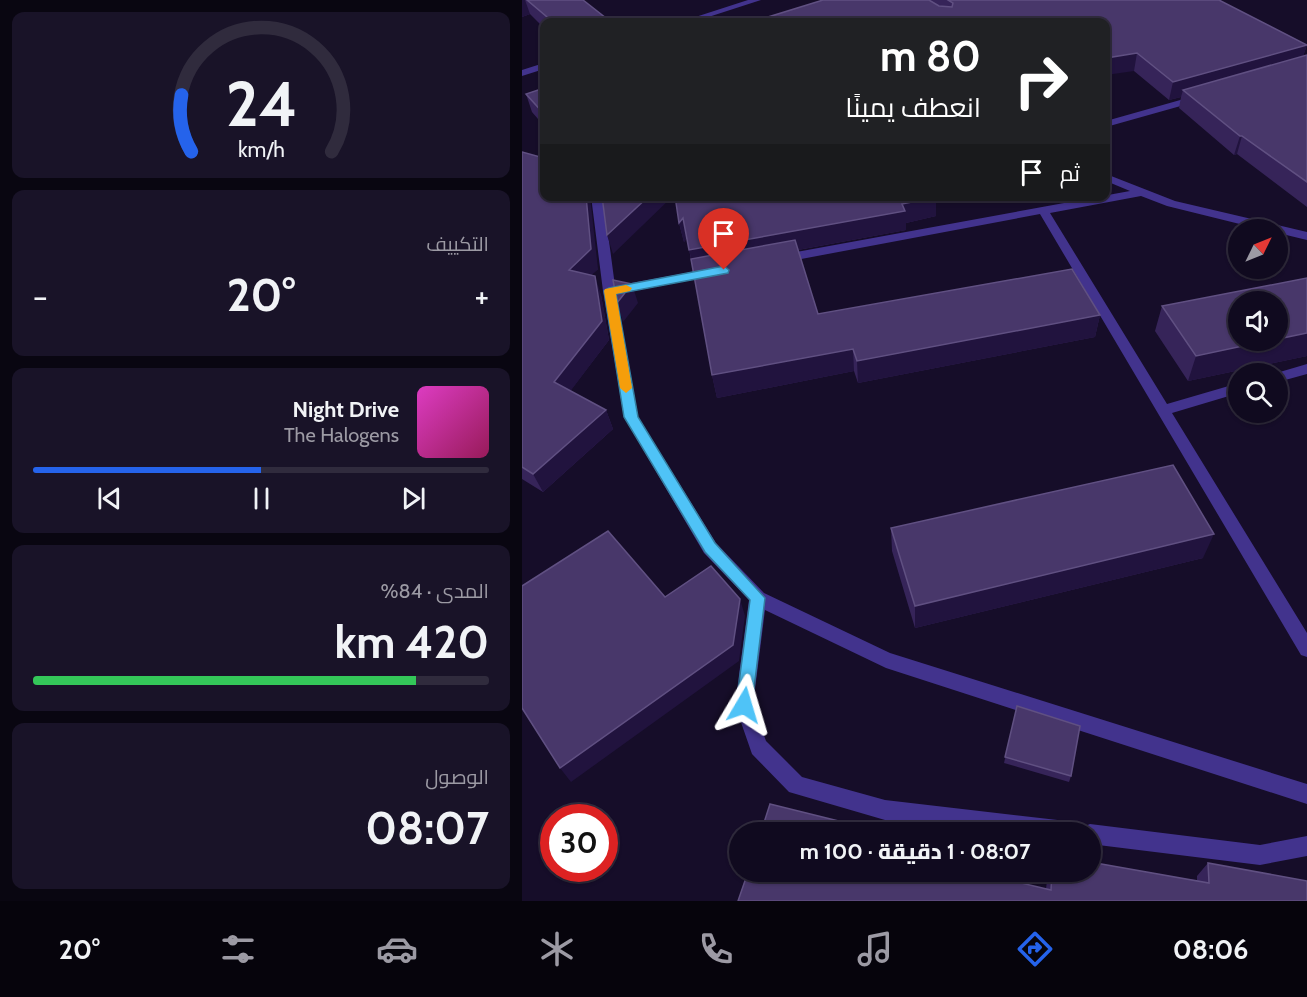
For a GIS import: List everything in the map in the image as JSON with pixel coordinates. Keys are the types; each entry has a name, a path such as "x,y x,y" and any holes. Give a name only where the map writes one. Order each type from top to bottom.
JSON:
{"street":[{"path":"698,18 757,0"},
{"path":"522,73 540,67"},
{"path":"1110,121 1205,96"},
{"path":"1110,179 1171,204 1307,236"},
{"path":"1110,198 1142,192"},
{"path":"598,201 609,291 631,417 710,548 758,598 886,660 1307,794"},
{"path":"762,263 1092,201"},
{"path":"1043,210 1307,649"},
{"path":"609,291 727,269"},
{"path":"1288,374 1307,369"},
{"path":"1163,410 1228,391"},
{"path":"758,598 744,705 759,747 796,785 885,810 989,822"},
{"path":"1101,835 1260,855 1307,846"}],"building":[{"path":"527,0 583,0 606,18 548,18"},
{"path":"823,0 929,0 939,6 952,7 953,3 948,0 1219,0 1307,45 1173,82 1137,53 1110,57 1110,18 765,18"},
{"path":"1307,55 1307,182 1240,136 1183,90"},
{"path":"540,89 540,110 526,94"},
{"path":"522,152 540,157 540,201 586,201 591,249 569,270 595,276 602,321 554,382 606,410 533,474 522,467"},
{"path":"603,201 644,201 607,235"},
{"path":"676,201 917,201 902,204 905,211 689,250 683,218 679,223"},
{"path":"795,240 818,314 1072,269 1100,315 857,361 853,349 712,375 691,259"},
{"path":"1307,278 1307,333 1288,337 1288,291 1240,291"},
{"path":"613,280 632,284 617,303"},
{"path":"1228,293 1228,349 1196,356 1162,306"},
{"path":"1173,465 1214,534 915,606 891,528"},
{"path":"608,531 665,597 711,566 740,599 733,645 560,768 522,708 522,586"},
{"path":"1017,706 1080,726 1071,776 1005,757"},
{"path":"770,804 843,822 764,822"},
{"path":"1208,863 1307,881 1307,901 738,901 745,882 1017,882 1051,890 1051,882 1101,882 1101,864 1209,883"}],"slow traffic":[{"path":"626,288 609,291 626,388"}],"route":[{"path":"724,270 609,291 631,417 710,548 758,598 744,705"}]}
